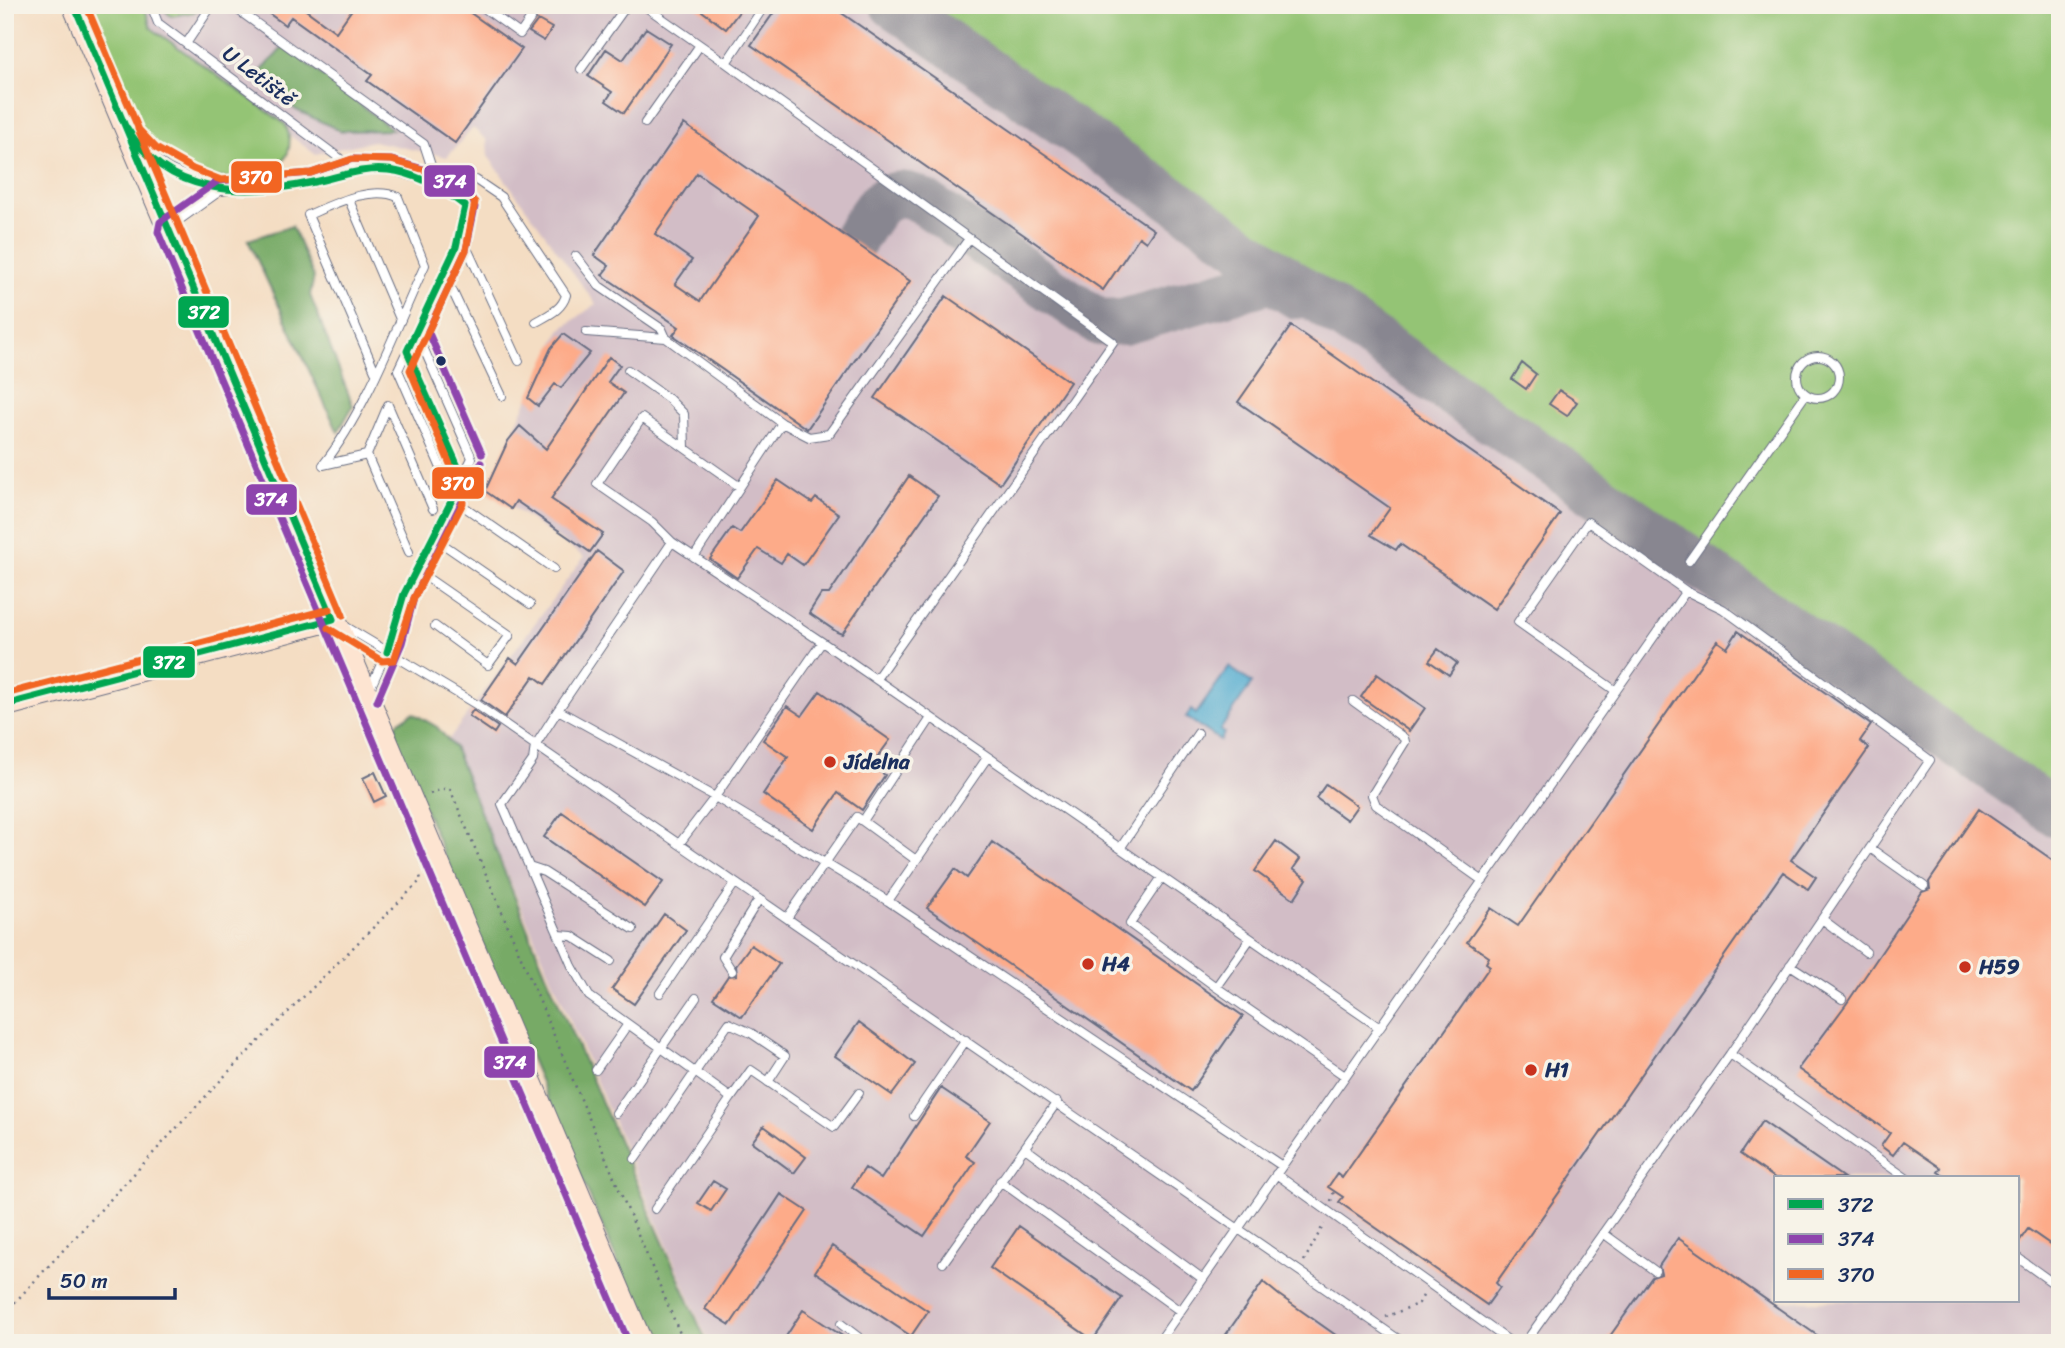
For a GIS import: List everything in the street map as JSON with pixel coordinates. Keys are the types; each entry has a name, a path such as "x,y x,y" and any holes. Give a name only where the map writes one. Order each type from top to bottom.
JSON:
{"main road":[{"path":"74,5 641,1343"},
{"path":"5,705 334,619"}],"lane":[{"name":"U Letiště","path":"151,5 158,23 354,169"},
{"path":"186,44 212,5"},
{"path":"231,5 424,144 437,184"},
{"path":"480,5 520,34 540,5"},
{"path":"581,69 627,5"},
{"path":"643,5 1113,342 876,679"},
{"path":"726,64 765,5"},
{"path":"645,123 700,45"},
{"path":"127,129 149,156 167,168 220,191 313,183 354,169 390,170 437,184 465,206 460,233 444,273 398,370 454,498 554,569"},
{"path":"476,180 501,197 566,295 564,303 553,313 536,322"},
{"path":"168,228 220,191"},
{"path":"367,455 323,465 342,441 375,372 400,319 425,265 398,197 385,191 349,200 308,215 375,372"},
{"path":"349,200 400,319"},
{"path":"460,233 519,361"},
{"path":"576,256 599,286 662,329 666,338 782,423 809,437 829,434 968,240"},
{"path":"444,273 502,396"},
{"path":"367,697 387,652 404,594 472,458 416,331"},
{"path":"586,332 666,338"},
{"path":"407,351 463,478"},
{"path":"1813,356 1830,360 1838,375 1836,386 1823,397 1806,394 1797,379 1803,362 1813,356"},
{"path":"628,370 669,399 684,414 685,448"},
{"path":"1689,561 1806,394"},
{"path":"408,552 367,455 388,405 433,509"},
{"path":"740,487 642,418 597,484 652,522 694,557 1121,847 1380,1028"},
{"path":"694,557 782,423"},
{"path":"1525,1343 1730,1054 1930,760 1848,697 1723,609 1686,591 1588,522 1518,622 1616,691"},
{"path":"434,538 530,604"},
{"path":"673,542 558,710 535,746 533,760 502,804 559,935 589,996 731,1098"},
{"path":"416,570 510,635 488,665 435,626"},
{"path":"1158,1343 1686,591"},
{"path":"334,619 477,705 1404,1343"},
{"path":"679,844 715,797 822,642"},
{"path":"1353,701 1404,738 1405,742 1372,795 1376,805 1483,881"},
{"path":"558,710 715,797 888,901 1279,1170 1328,1212 1512,1343"},
{"path":"863,821 931,718"},
{"path":"1121,847 1198,733"},
{"path":"888,901 987,758"},
{"path":"787,918 857,817 916,860"},
{"path":"1870,848 1924,886"},
{"path":"529,867 544,872 633,929"},
{"path":"1162,877 1130,924 1346,1076"},
{"path":"660,992 735,883"},
{"path":"732,971 723,957 759,899"},
{"path":"1822,919 1866,952"},
{"path":"559,935 572,936 611,961"},
{"path":"1216,987 1250,939"},
{"path":"1790,965 1842,999"},
{"path":"616,1113 696,998"},
{"path":"635,1159 729,1023 751,1033 785,1056 768,1082"},
{"path":"596,1070 628,1024"},
{"path":"914,1116 966,1040"},
{"path":"1730,1054 1903,1176"},
{"path":"655,1209 751,1070 834,1127 859,1093"},
{"path":"943,1263 1057,1102"},
{"path":"1024,1148 1203,1279"},
{"path":"1000,1181 1180,1311"},
{"path":"1602,1233 1656,1271"},
{"path":"2020,1259 2060,1288"},
{"path":"841,1324 866,1343"}],"path":[{"path":"412,803 441,789 450,789 684,1343"},
{"path":"5,1313 234,1066 421,880 417,868"},
{"path":"1299,1269 1322,1232 1334,1191"},
{"path":"1373,1322 1419,1303 1431,1284"}],"shaded area":[{"path":"142,5 863,5 2060,839 2060,1343 709,1343 449,739 584,557 486,489 560,330 596,304 488,156 487,140 473,128 447,157 373,141 315,154 149,30"}],"green space":[{"path":"86,5 144,5 151,28 285,124 289,146 282,162 267,172 245,177 221,178 196,174 174,166 157,154 126,104"},
{"path":"159,5 203,5 194,12 171,16"},
{"path":"928,5 2060,5 2060,795"},
{"path":"284,46 393,130 341,131 296,110 257,76"},
{"path":"292,226 314,277 310,295 353,406 338,432 248,240"},
{"path":"413,713 437,727 454,747 546,974 707,1343 652,1343 397,744 396,724"}],"water":[{"path":"1229,667 1252,683 1220,730 1224,733 1220,740 1186,717 1191,710 1196,714"}],"building":[{"path":"257,5 299,5 336,32 355,5 459,5 522,49 455,143 367,81 372,75 291,17 285,25"},
{"path":"694,5 744,5 726,29"},
{"path":"779,5 830,5 1154,230 1146,242 1139,237 1103,290 751,45"},
{"path":"538,20 552,28 544,41 529,32"},
{"path":"646,28 671,44 624,113 606,101 612,92 588,76 606,49 623,60"},
{"path":"684,124 910,281 807,429 673,335 679,327 602,275 609,266 594,255","holes":["697,173 759,216 700,301 675,284 692,260 655,234"]},
{"path":"946,296 1070,382 1000,484 875,398"},
{"path":"1291,326 1560,514 1494,609 1400,544 1396,550 1371,535 1390,508 1238,402"},
{"path":"563,334 590,353 561,388 555,384 538,406 528,398 551,348"},
{"path":"609,357 620,365 608,382 624,393 551,499 603,534 590,552 516,501 511,509 485,491 508,441 520,426 546,449"},
{"path":"1522,363 1536,374 1526,389 1512,379"},
{"path":"1559,390 1577,402 1567,416 1549,404"},
{"path":"909,476 938,496 842,634 837,632 809,613 821,594 829,594"},
{"path":"778,480 812,503 816,498 839,514 803,565 787,554 781,563 758,549 737,578 710,559 732,528 740,533"},
{"path":"597,551 624,571 545,684 534,676 505,717 481,700 510,658 518,664"},
{"name":"H1","path":"1738,631 1871,725 1860,741 1869,748 1791,860 1816,877 1808,889 1783,872 1496,1283 1500,1287 1487,1305 1339,1202 1343,1197 1328,1187 1337,1174 1342,1178 1490,966 1486,963 1489,957 1467,942 1491,908 1518,926 1717,641 1727,648"},
{"path":"1438,649 1457,663 1449,675 1429,661"},
{"path":"1377,674 1425,708 1409,731 1361,697"},
{"name":"Jídelna","path":"820,691 890,740 871,766 885,775 862,810 838,793 813,829 763,794 788,757 763,740 787,706 802,716"},
{"path":"473,710 498,727 494,733 469,716"},
{"path":"375,772 386,796 374,802 363,778"},
{"path":"1326,784 1357,806 1347,820 1316,798"},
{"name":"H59","path":"1979,809 2060,865 2060,1251 2028,1229 2020,1240 2020,1176 1945,1176 1938,1172 1941,1168 1903,1142 1893,1155 1881,1146 1890,1133 1798,1069 1847,1003 1922,892 1930,889 1929,882"},
{"path":"562,812 663,882 645,907 544,837"},
{"path":"1276,841 1300,859 1293,869 1307,879 1294,899 1255,871"},
{"name":"H4","path":"992,842 1243,1016 1191,1091 927,908 955,869 967,878"},
{"path":"664,914 686,930 634,1004 612,989"},
{"path":"751,945 779,964 742,1017 713,998 728,976 737,975 736,965"},
{"path":"859,1022 915,1064 892,1095 835,1056"},
{"path":"941,1088 990,1121 966,1156 975,1162 924,1236 852,1187 865,1168 881,1179"},
{"path":"1762,1121 1841,1176 1774,1177 1740,1154"},
{"path":"764,1126 806,1157 794,1173 752,1142"},
{"path":"713,1181 726,1189 711,1211 698,1203"},
{"path":"781,1194 807,1211 730,1325 705,1309"},
{"path":"1019,1226 1122,1298 1093,1340 990,1268"},
{"path":"1678,1238 1828,1343 1605,1343 1652,1277 1661,1274 1659,1266"},
{"path":"832,1246 928,1311 911,1336 815,1272"},
{"path":"1263,1282 1279,1295 1347,1343 1220,1343"},
{"path":"803,1310 853,1343 792,1343 785,1338"}],"taxiway":[{"path":"893,5 2060,816"},
{"path":"853,242 881,202 900,194 925,203 1100,323 1123,322 1271,280 1297,296"}],"transit line":[{"name":"372","path":"74,5 333,619"},
{"name":"370","path":"86,5 139,130 156,148 193,169 221,180 311,173 352,159 391,160 442,175 475,202 466,250 410,370 463,495 463,503 414,598 394,660 382,661 328,628"},
{"name":"372","path":"127,128 144,151 164,168 210,187 261,190 378,169 409,174 429,182 465,206"},
{"name":"370","path":"138,129 343,615"},
{"name":"374","path":"482,454 428,331 466,250 475,207 472,198 441,174 392,160 353,159 311,173 218,181 160,222 158,232 629,1343"},
{"name":"372","path":"387,652 404,594 463,478 407,351 456,247 465,206"},
{"name":"374","path":"377,701 402,643 414,598 481,463"},
{"name":"370","path":"5,694 330,609"},
{"name":"372","path":"5,705 333,619"}],"place":[{"name":"Jídelna","path":"830,762"},
{"name":"H4","path":"1088,964"},
{"name":"H59","path":"1965,967"},
{"name":"H1","path":"1531,1070"}]}
